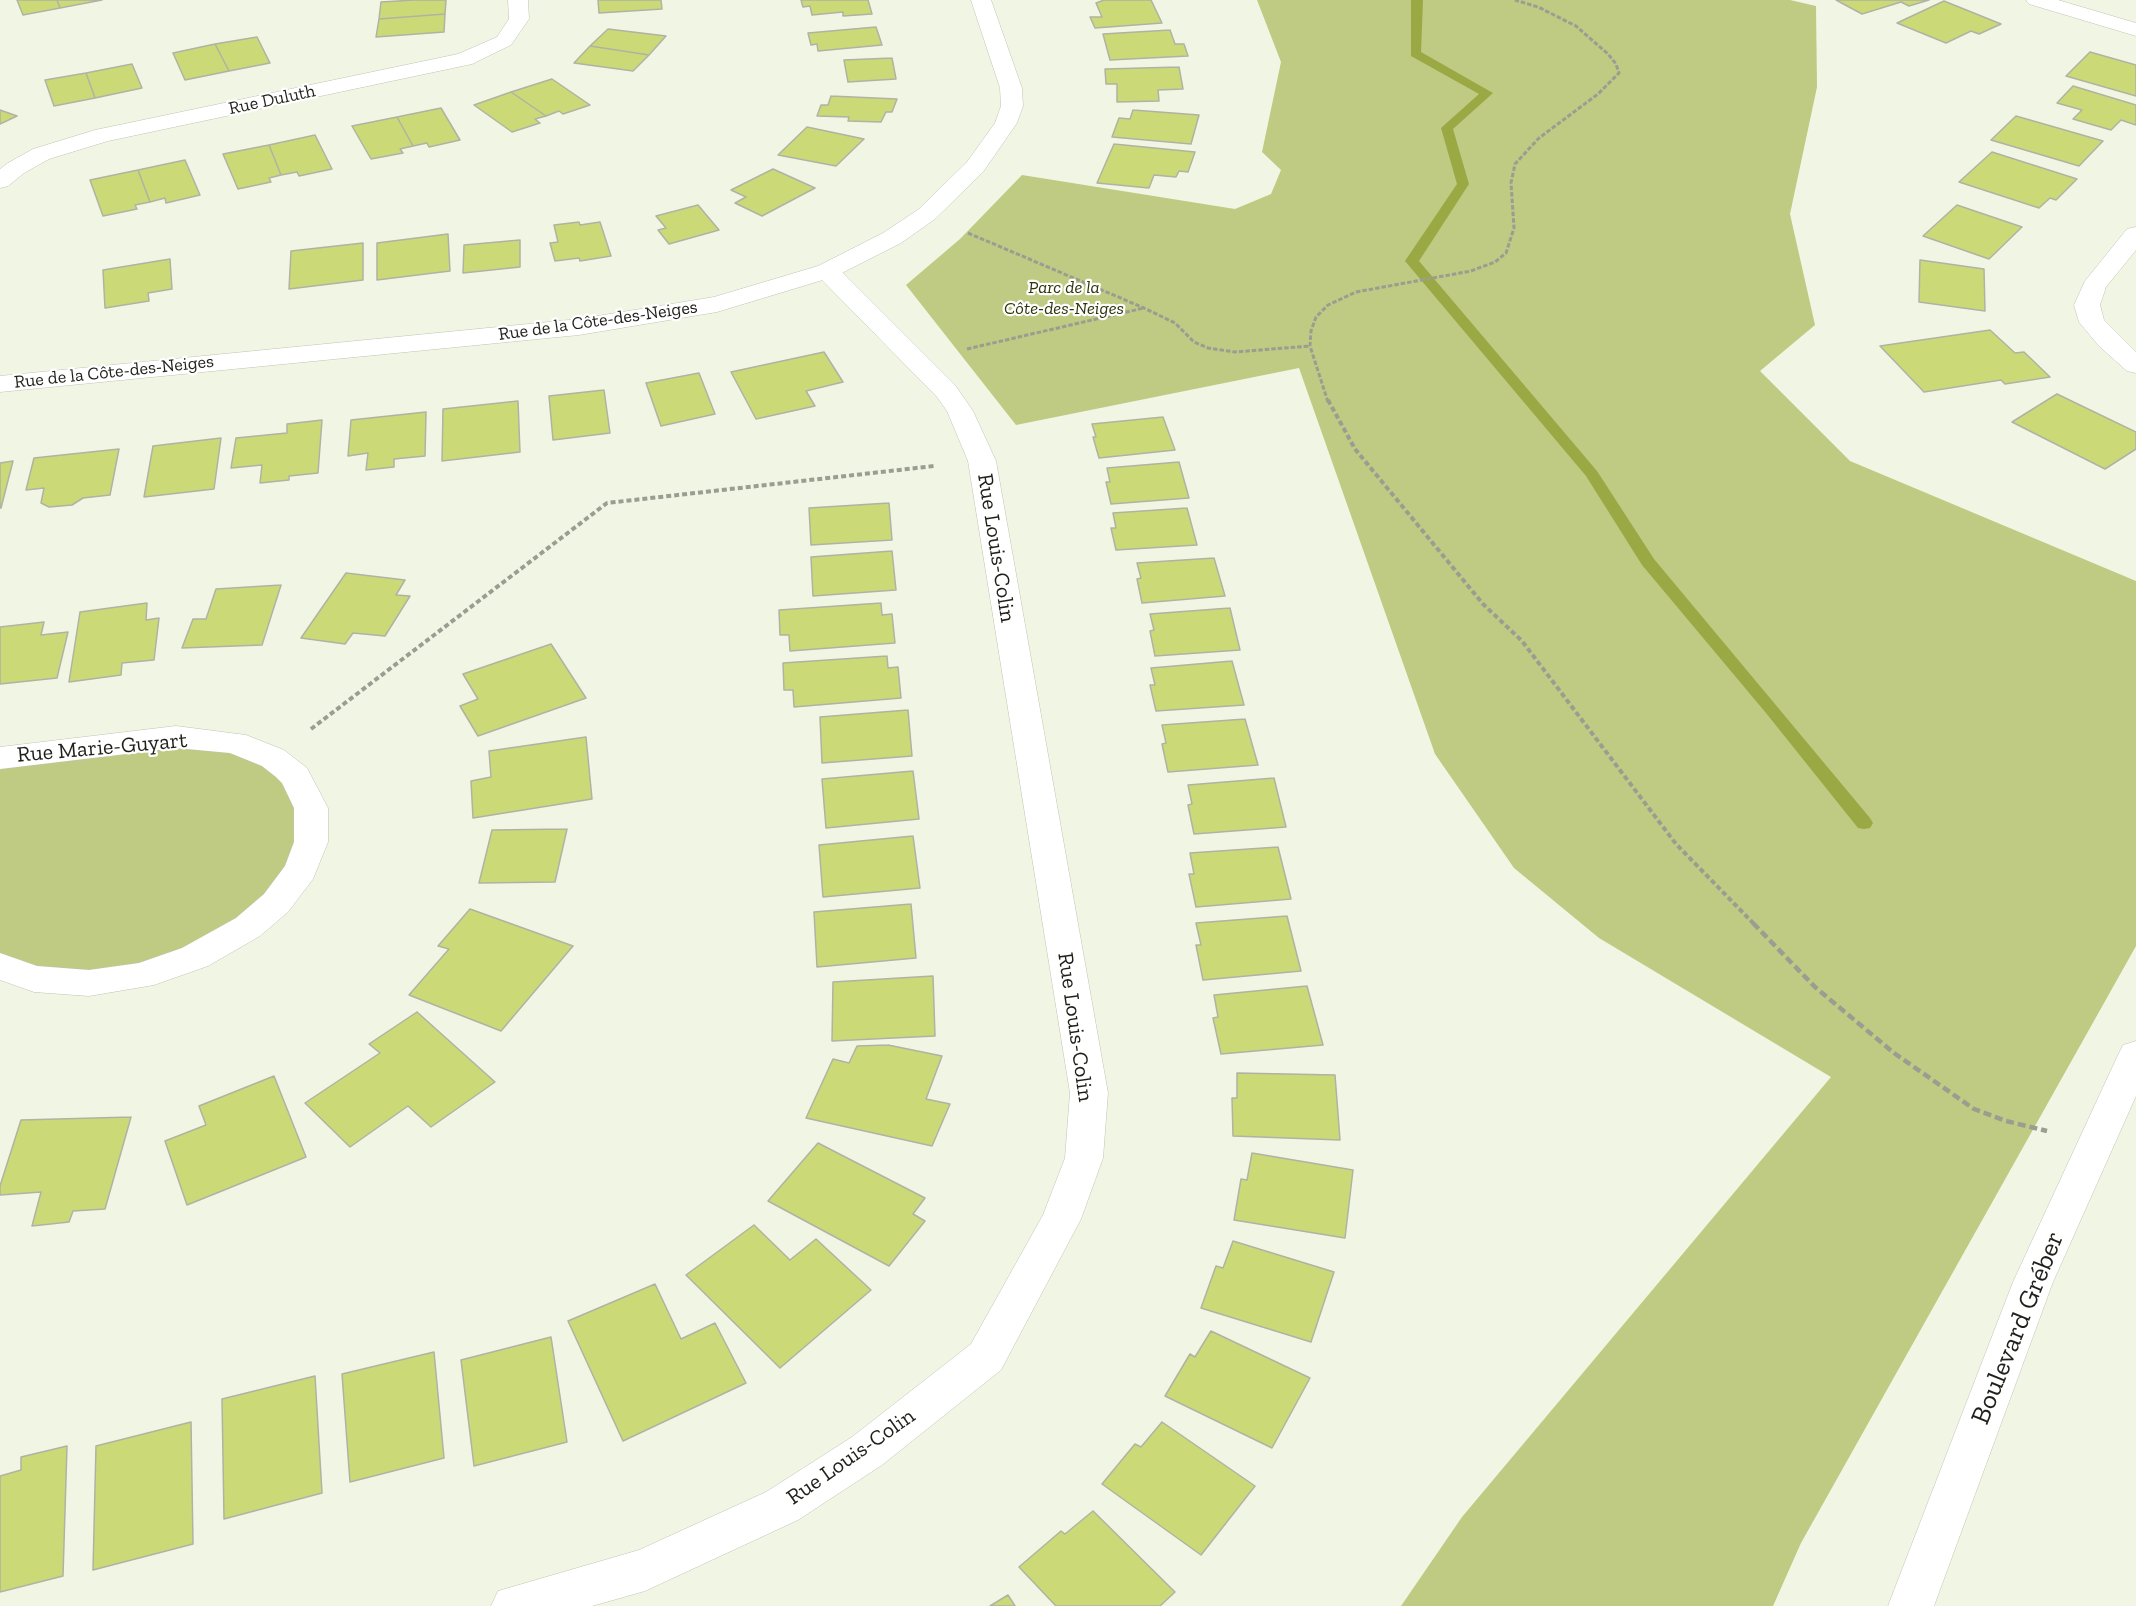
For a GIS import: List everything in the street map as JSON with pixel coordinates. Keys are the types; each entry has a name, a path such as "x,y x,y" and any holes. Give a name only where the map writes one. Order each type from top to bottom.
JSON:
{"street":[{"name":"Rue Duluth","path":"0,181 16,168 41,154 92,138 464,59 504,40 519,20 518,0"},
{"name":"Rue de la Côte-des-Neiges","path":"0,384 579,327 717,304 827,271 892,238 927,214 975,167 1006,123 1012,106 1011,88 981,0"},
{"path":"2036,0 2136,30"},
{"path":"2136,234 2094,286 2087,305 2092,322 2108,341 2136,365"},
{"name":"Rue Louis-Colin","path":"514,1606 645,1570 782,1506 867,1451 986,1356 1061,1219 1084,1158 1089,1093 982,461 960,411 946,391 827,271"},
{"name":"Rue Marie-Guyart","path":"0,758 176,737 235,743 273,758 295,776 311,808 311,842 301,870 276,903 248,927 195,957 141,976 89,983 34,979 0,966"},
{"name":"Boulevard Gréber","path":"1911,1606 2033,1282 2136,1055"}],"path":[{"path":"1515,0 1548,11 1576,26 1608,54 1616,63 1618,72 1598,94 1525,151 1515,164 1511,183 1514,228 1506,253 1490,265 1471,271 1356,292 1328,305 1316,317 1311,331 1310,346 1330,407 1355,450 1483,604 1522,641 1676,844 1815,987 1894,1053 1974,1109 2006,1121 2040,1129"},
{"path":"959,229 1144,308 1175,323 1194,342 1208,348 1235,352 1310,346"},
{"path":"915,361 1144,308"},
{"path":"273,758 607,503 982,461"}],"green space":[{"name":"Parc de la Côte-des-Neiges","path":"1257,0 1790,0 1816,6 1817,87 1790,214 1815,325 1760,371 1850,461 2136,581 2136,946 1801,1543 1773,1606 1401,1606 1462,1517 1831,1077 1599,938 1514,868 1435,754 1299,368 1016,425 906,285 960,239 1022,175 1235,209 1271,194 1281,170 1262,152 1281,62"},
{"path":"144,740 273,758 311,808 276,903 141,976 0,966 0,758"}],"building":[{"path":"17,0 57,0 60,8 23,15"},
{"path":"57,0 102,0 60,8"},
{"path":"446,0 445,14 379,19 381,2"},
{"path":"598,0 661,0 662,9 599,13"},
{"path":"801,0 868,0 872,14 843,16 843,12 812,15 810,6 803,7"},
{"path":"1104,0 1151,0 1162,23 1095,28 1090,17 1102,17 1096,3"},
{"path":"1836,0 1929,0 1909,6 1901,2 1862,14"},
{"path":"1944,1 2001,24 1979,34 1971,31 1946,43 1897,23"},
{"path":"445,14 444,32 376,37 379,19"},
{"path":"876,27 882,45 818,51 817,44 811,45 808,33"},
{"path":"608,29 666,36 649,55 590,46"},
{"path":"1170,30 1175,44 1184,44 1188,56 1110,60 1103,34"},
{"path":"257,37 270,63 229,71 215,44"},
{"path":"215,44 229,71 185,80 173,53"},
{"path":"590,46 649,55 633,71 574,63"},
{"path":"2090,52 2136,65 2136,96 2066,76"},
{"path":"892,58 896,79 848,82 844,60"},
{"path":"132,64 142,88 95,98 86,73"},
{"path":"1179,67 1183,89 1158,90 1159,101 1117,102 1117,84 1106,84 1105,69"},
{"path":"86,73 95,98 54,106 45,80"},
{"path":"552,79 590,105 563,114 559,111 546,116 511,92"},
{"path":"2073,86 2136,105 2136,125 2121,120 2111,130 2073,119 2082,110 2057,103"},
{"path":"511,92 546,116 535,119 540,123 512,132 474,105"},
{"path":"831,96 897,99 892,112 886,112 881,122 848,121 849,117 817,116 821,105 828,105"},
{"path":"441,108 460,140 429,147 427,143 413,146 397,117"},
{"path":"0,110 17,116 0,124"},
{"path":"1133,110 1199,115 1191,144 1112,137 1119,118 1130,119"},
{"path":"2016,116 2103,141 2079,166 1991,140"},
{"path":"397,117 413,146 400,149 403,153 371,159 352,126"},
{"path":"807,127 864,139 836,166 778,155"},
{"path":"315,135 332,169 299,176 297,172 281,175 269,145"},
{"path":"1114,144 1195,152 1188,172 1179,171 1176,177 1154,175 1149,188 1097,183"},
{"path":"269,145 281,175 269,178 271,182 238,189 223,154"},
{"path":"1992,152 2077,179 2056,200 2050,198 2039,208 1959,182"},
{"path":"185,160 200,195 166,203 165,198 150,202 138,170"},
{"path":"773,169 815,188 762,216 735,203 746,197 731,190"},
{"path":"138,170 150,202 135,205 137,209 103,216 90,180"},
{"path":"698,205 719,230 669,244 658,230 666,228 656,216"},
{"path":"1957,205 2022,227 1989,259 1923,236"},
{"path":"579,222 580,225 600,222 611,256 580,261 579,258 555,261 550,243 558,242 554,225"},
{"path":"448,234 450,271 377,280 377,243"},
{"path":"520,240 520,267 463,273 464,245"},
{"path":"363,243 363,280 289,289 291,251"},
{"path":"170,259 172,289 148,293 149,301 105,308 103,270"},
{"path":"1920,260 1984,269 1985,311 1919,302"},
{"path":"1990,330 2015,353 2024,352 2050,377 2005,384 2001,380 1924,392 1880,346"},
{"path":"824,352 843,382 806,391 815,406 756,419 731,372"},
{"path":"699,373 715,414 661,426 646,383"},
{"path":"604,390 610,433 553,440 549,396"},
{"path":"2057,394 2136,432 2136,449 2105,469 2012,422"},
{"path":"518,401 520,452 442,461 443,409"},
{"path":"426,412 425,456 394,459 394,467 366,470 368,453 348,456 351,420"},
{"path":"1163,417 1175,450 1099,458 1092,424"},
{"path":"322,420 318,473 289,476 289,480 260,483 262,465 231,468 236,438 287,433 287,424"},
{"path":"221,438 214,489 144,497 153,446"},
{"path":"119,449 110,495 83,498 72,505 49,507 41,503 44,488 26,490 34,458"},
{"path":"13,461 1,508 0,508 0,463"},
{"path":"1179,462 1189,498 1111,504 1106,482 1110,482 1107,468"},
{"path":"889,503 892,540 811,545 809,508"},
{"path":"1187,508 1197,545 1116,550 1111,528 1116,528 1113,513"},
{"path":"892,551 896,590 813,596 811,557"},
{"path":"1214,558 1225,596 1142,603 1137,579 1141,578 1137,563"},
{"path":"346,573 405,580 396,595 410,596 385,636 353,633 345,644 301,638"},
{"path":"281,585 262,645 182,648 193,619 206,619 216,589"},
{"path":"147,603 146,620 159,618 154,660 122,663 121,675 69,682 80,612"},
{"path":"881,603 882,615 892,614 895,643 790,651 789,635 780,635 779,610"},
{"path":"1230,608 1240,650 1155,656 1150,631 1154,630 1150,614"},
{"path":"44,622 41,635 68,632 57,678 0,684 0,627"},
{"path":"551,644 586,698 478,736 460,706 478,699 463,674"},
{"path":"887,656 888,668 898,667 901,698 794,707 793,690 784,690 783,663"},
{"path":"1232,661 1244,705 1156,711 1150,685 1155,685 1151,668"},
{"path":"908,710 912,756 822,763 820,717"},
{"path":"1245,719 1258,765 1168,772 1162,744 1166,743 1162,725"},
{"path":"586,737 592,799 473,818 471,781 491,777 489,751"},
{"path":"913,771 919,819 826,828 822,779"},
{"path":"1274,778 1286,827 1194,834 1188,805 1192,804 1188,785"},
{"path":"567,829 555,882 479,883 492,830"},
{"path":"913,836 920,888 823,897 819,845"},
{"path":"1278,847 1291,899 1196,907 1189,874 1194,874 1190,853"},
{"path":"911,904 916,958 817,967 814,912"},
{"path":"470,909 573,946 501,1031 409,995 449,949 438,946"},
{"path":"1287,916 1301,971 1203,980 1196,945 1201,945 1196,923"},
{"path":"933,976 935,1036 832,1041 833,982"},
{"path":"1307,986 1323,1045 1221,1054 1213,1018 1218,1017 1214,995"},
{"path":"417,1012 495,1082 431,1127 408,1106 350,1147 305,1103 380,1053 369,1044"},
{"path":"888,1045 942,1056 926,1099 950,1104 932,1146 806,1118 833,1059 849,1063 857,1046"},
{"path":"1237,1073 1335,1075 1340,1140 1233,1136 1232,1098 1237,1098"},
{"path":"274,1076 306,1157 187,1205 165,1141 206,1125 199,1106"},
{"path":"131,1117 105,1209 73,1211 69,1222 32,1226 41,1192 0,1195 0,1186 21,1120"},
{"path":"818,1143 925,1198 913,1214 925,1221 889,1266 768,1201"},
{"path":"1252,1153 1353,1170 1345,1238 1234,1220 1241,1179 1247,1180"},
{"path":"754,1225 790,1260 816,1239 871,1290 780,1368 686,1275"},
{"path":"1233,1241 1334,1272 1311,1342 1201,1308 1216,1266 1223,1268"},
{"path":"655,1284 681,1339 715,1323 746,1383 623,1441 568,1321"},
{"path":"1211,1331 1310,1378 1272,1448 1165,1396 1190,1354 1195,1357"},
{"path":"551,1337 567,1442 474,1466 461,1360"},
{"path":"434,1352 444,1458 350,1482 342,1374"},
{"path":"315,1376 322,1493 224,1519 222,1399"},
{"path":"191,1422 193,1544 93,1570 96,1446"},
{"path":"1162,1422 1255,1486 1201,1555 1102,1484 1135,1444 1141,1447"},
{"path":"67,1446 63,1576 0,1592 0,1476 21,1470 21,1457"},
{"path":"1093,1511 1175,1592 1160,1606 1056,1606 1019,1567 1061,1531 1065,1534"},
{"path":"1008,1595 1015,1606 990,1606"}],"waterway":[{"path":"1417,0 1415,54 1487,93 1447,128 1463,184 1412,261 1592,474 1648,562 1772,709 1864,823"}]}
